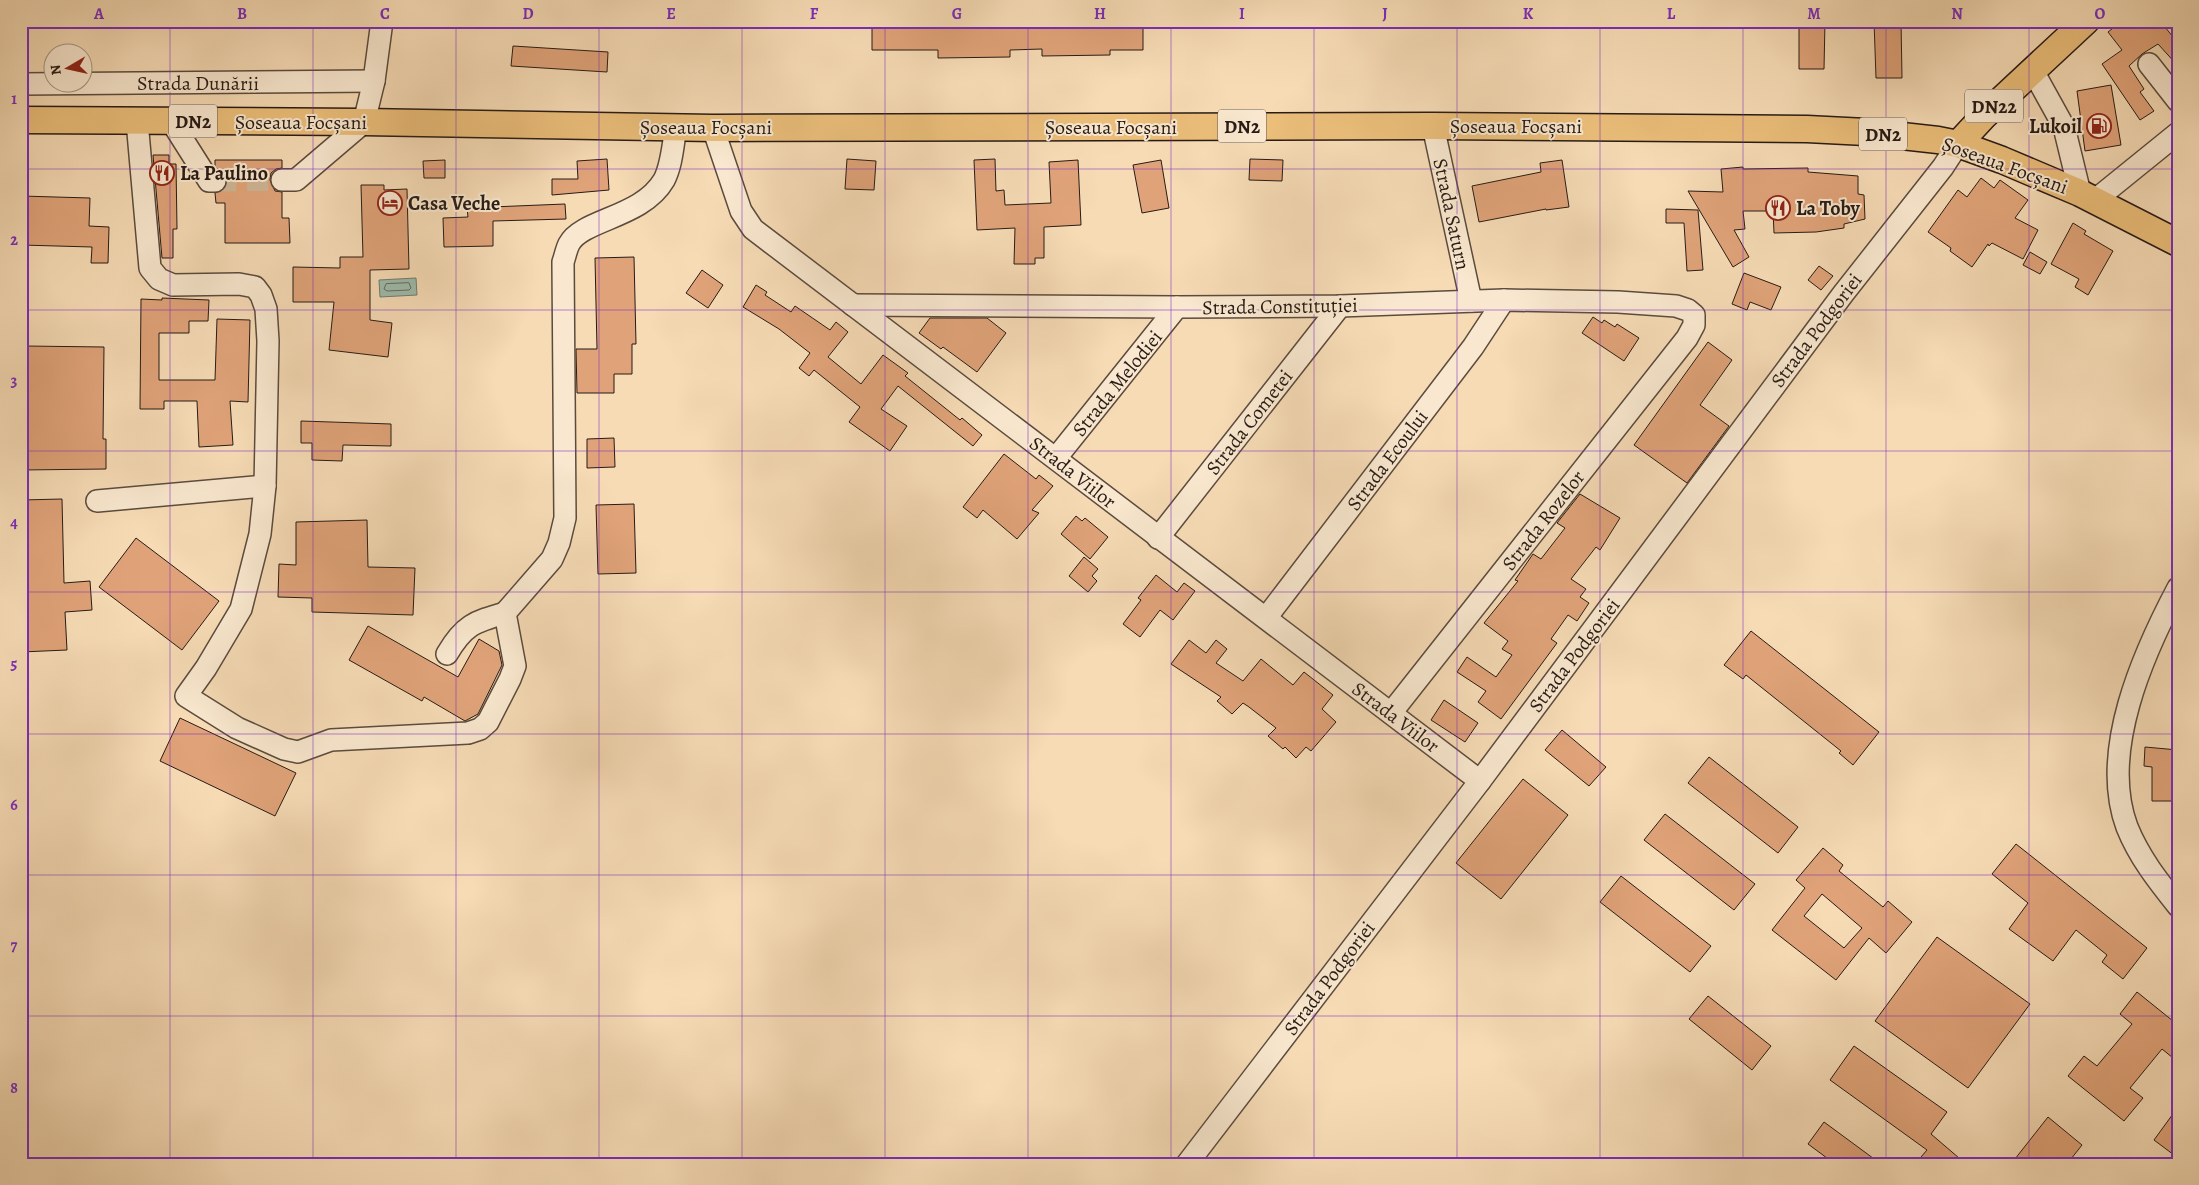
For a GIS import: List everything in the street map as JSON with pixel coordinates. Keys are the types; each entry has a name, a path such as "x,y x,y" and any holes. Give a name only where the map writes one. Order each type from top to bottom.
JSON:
{"main road":[{"name":"DN22","path":"1958,144 1984,116 2086,21"},
{"name":"Șoseaua Focșani","path":"21,120 364,122 713,128 1433,126 1807,129 1886,134 1958,144 2002,160 2087,197 2178,243"}],"street":[{"path":"282,180 296,180 364,122 374,81 382,21"},
{"path":"2149,64 2178,101"},
{"path":"2033,71 2064,127 2087,197 2178,133"},
{"name":"Strada Dunării","path":"21,84 374,81"},
{"path":"137,121 150,268 159,279 173,285 239,284 255,287 261,295 266,308 268,341 266,486 260,534 241,609 206,668 186,696 237,728 284,749 298,752 331,740 468,733 480,729 488,722 510,680 515,666 505,613"},
{"path":"171,121 209,181 215,181"},
{"name":"Strada Saturn","path":"1433,126 1471,301"},
{"path":"447,654 456,638 466,628 482,620 505,613 552,559 559,543 565,518 563,262 570,243 581,232 636,207 652,195 664,179 676,127"},
{"name":"Strada Viilor","path":"713,128 741,211 748,224 758,234 1480,781"},
{"name":"Strada Podgoriei","path":"1187,1164 1480,781 1843,294 1958,144"},
{"name":"Strada Constituției","path":"853,305 1178,308 1340,306 1504,300 1618,302 1676,306 1688,310 1694,316 1694,326"},
{"name":"Strada Ecoului","path":"1266,618 1473,347 1504,300"},
{"name":"Strada Cometei","path":"1158,538 1340,306"},
{"name":"Strada Melodiei","path":"1056,458 1178,308"},
{"name":"Strada Rozelor","path":"1391,713 1687,338 1694,326"},
{"path":"97,501 266,486"},
{"path":"2178,588 2144,658 2128,702 2121,744 2119,786 2127,826 2145,864 2178,906"}],"water":[{"path":"416,278 417,295 380,297 379,280"}],"building":[{"path":"872,21 1143,21 1143,50 1110,50 1110,55 1042,56 1042,49 1010,50 1010,57 938,58 938,50 872,50"},
{"path":"1799,21 1825,21 1824,69 1799,69"},
{"path":"1874,21 1901,21 1902,78 1876,78"},
{"path":"2122,21 2160,21 2178,43 2178,66 2158,44 2142,54 2129,66 2144,89 2140,92 2154,111 2140,120 2102,64 2122,50 2108,32"},
{"path":"513,46 608,52 607,72 511,66"},
{"path":"2111,85 2121,145 2085,151 2077,91"},
{"path":"153,155 169,155 169,164 176,164 177,229 173,229 173,258 162,258"},
{"path":"607,159 609,190 552,195 552,179 578,179 577,161"},
{"path":"847,159 876,161 874,190 845,189"},
{"path":"995,159 996,191 1004,190 1005,205 1051,203 1049,162 1078,160 1081,225 1044,227 1044,258 1035,258 1035,264 1014,264 1015,228 977,230 974,160"},
{"path":"1250,159 1283,160 1282,181 1249,180"},
{"path":"215,160 282,160 282,168 276,169 271,173 270,180 275,191 282,192 282,218 289,218 290,243 225,243 225,203 216,203 215,193 226,188 227,181 226,174 215,167"},
{"path":"445,160 445,178 424,178 423,161"},
{"path":"1161,160 1169,208 1142,213 1133,165"},
{"path":"1562,160 1569,207 1546,209 1479,222 1472,186 1541,172 1540,163"},
{"path":"1743,167 1743,169 1808,168 1808,172 1858,176 1858,194 1864,195 1865,219 1844,224 1844,228 1816,232 1774,233 1773,211 1743,211 1745,229 1734,230 1749,257 1733,267 1688,191 1723,192 1721,169"},
{"path":"1981,178 1994,188 2000,180 2028,200 2015,218 2038,230 2023,259 1992,243 1989,246 1988,244 1972,267 1950,251 1951,248 1928,232 1958,190 1967,197"},
{"path":"361,185 384,185 384,190 407,189 409,269 370,270 370,320 392,323 388,357 329,350 334,302 293,302 293,267 340,268 340,257 363,257"},
{"path":"21,196 90,198 89,226 109,227 108,263 91,263 92,247 21,245"},
{"path":"565,204 566,219 493,221 493,246 444,247 443,218 468,217 467,208"},
{"path":"1666,209 1698,210 1703,270 1687,271 1684,223 1666,223"},
{"path":"2073,223 2086,231 2084,234 2113,251 2088,295 2075,287 2079,279 2051,264"},
{"path":"2030,252 2047,262 2040,274 2023,265"},
{"path":"634,257 636,344 632,344 632,374 614,374 614,393 577,393 576,349 597,349 595,258"},
{"path":"1819,266 1833,276 1821,290 1808,280"},
{"path":"702,270 723,285 708,308 686,293"},
{"path":"1744,273 1781,287 1771,310 1750,302 1747,310 1732,304"},
{"path":"756,285 767,292 765,295 791,312 795,306 830,330 836,322 848,332 828,357 861,384 883,355 908,373 905,376 982,435 973,446 898,386 881,409 907,426 890,451 849,422 860,407 814,370 809,376 799,368 810,353 779,329 743,307"},
{"path":"162,298 209,300 208,321 189,321 189,333 159,333 159,380 215,380 217,319 250,320 248,402 230,401 233,445 199,447 197,401 164,401 164,409 140,409 141,299 162,300"},
{"path":"1593,317 1602,323 1604,320 1615,327 1617,324 1639,338 1624,361 1582,333"},
{"path":"930,318 987,318 1006,333 977,372 943,347 941,349 919,333"},
{"path":"1708,342 1732,360 1700,405 1729,426 1687,483 1634,445"},
{"path":"25,346 104,347 103,439 106,439 106,469 21,470 21,432 25,432"},
{"path":"301,421 391,424 391,446 343,445 342,461 312,460 312,443 301,443"},
{"path":"614,438 615,467 587,468 587,439"},
{"path":"1004,454 1036,479 1039,475 1053,486 1032,510 1039,513 1017,539 983,510 977,518 963,507"},
{"path":"1580,494 1620,518 1600,550 1596,547 1571,579 1586,589 1580,597 1589,603 1577,621 1568,615 1551,639 1557,643 1501,719 1478,702 1486,691 1457,672 1467,657 1496,677 1512,655 1502,649 1508,641 1484,623 1518,581 1515,580 1533,554 1541,559 1565,528 1557,523"},
{"path":"62,499 64,583 90,581 92,610 65,612 67,650 21,652 21,500"},
{"path":"634,504 636,573 598,574 596,505"},
{"path":"1076,516 1082,521 1085,518 1108,537 1090,559 1061,534"},
{"path":"367,520 368,567 415,568 413,615 312,612 312,598 278,597 279,564 296,565 296,522"},
{"path":"136,538 219,601 182,650 99,587"},
{"path":"1084,557 1098,569 1092,576 1097,581 1088,592 1069,576"},
{"path":"1156,575 1177,592 1184,583 1195,591 1173,620 1160,610 1140,637 1123,624 1141,600 1138,598"},
{"path":"368,626 458,677 479,639 499,651 502,665 478,714 465,721 424,697 422,701 349,660"},
{"path":"1751,631 1879,732 1853,765 1839,753 1841,751 1746,675 1743,679 1724,665"},
{"path":"1189,640 1206,653 1216,640 1227,649 1216,663 1243,681 1261,659 1293,685 1304,672 1333,695 1322,709 1336,722 1311,751 1306,747 1296,758 1285,747 1283,749 1268,736 1276,728 1249,707 1243,703 1232,714 1217,701 1221,697 1171,664"},
{"path":"1444,700 1478,723 1465,742 1431,720"},
{"path":"180,718 296,773 275,816 160,761"},
{"path":"1562,730 1606,767 1589,786 1545,750"},
{"path":"2145,747 2178,750 2178,801 2152,801 2152,767 2144,766"},
{"path":"1709,757 1798,827 1778,853 1688,783"},
{"path":"1523,779 1568,815 1501,899 1456,863"},
{"path":"1665,814 1755,884 1734,910 1644,840"},
{"path":"2016,844 2147,948 2123,979 2102,962 2107,955 2076,930 2053,961 2009,929 2028,903 1992,874"},
{"path":"1823,848 1843,865 1839,871 1883,907 1888,901 1912,922 1886,953 1869,938 1836,980 1772,930 1805,888 1796,880","holes":["1822,894 1862,928 1844,948 1804,916"]},
{"path":"1621,876 1711,946 1690,972 1600,902"},
{"path":"1937,937 2030,1004 1968,1088 1875,1021"},
{"path":"2137,992 2178,1025 2178,1062 2162,1049 2130,1088 2143,1098 2124,1121 2068,1076 2084,1056 2097,1066 2132,1024 2120,1014"},
{"path":"1708,996 1771,1046 1752,1070 1689,1019"},
{"path":"1854,1046 1947,1112 1931,1134 1966,1164 1915,1164 1927,1150 1830,1080"},
{"path":"2178,1107 2178,1158 2154,1140"},
{"path":"2048,1117 2082,1145 2067,1164 2011,1164"},
{"path":"1824,1122 1881,1164 1835,1164 1808,1144"}],"tunnel":[{"path":"215,181 282,180"}],"place":[{"name":"Lukoil","path":"2099,126"},
{"name":"La Paulino","path":"162,173"},
{"name":"Casa Veche","path":"390,203"},
{"name":"La Toby","path":"1778,208"}]}
